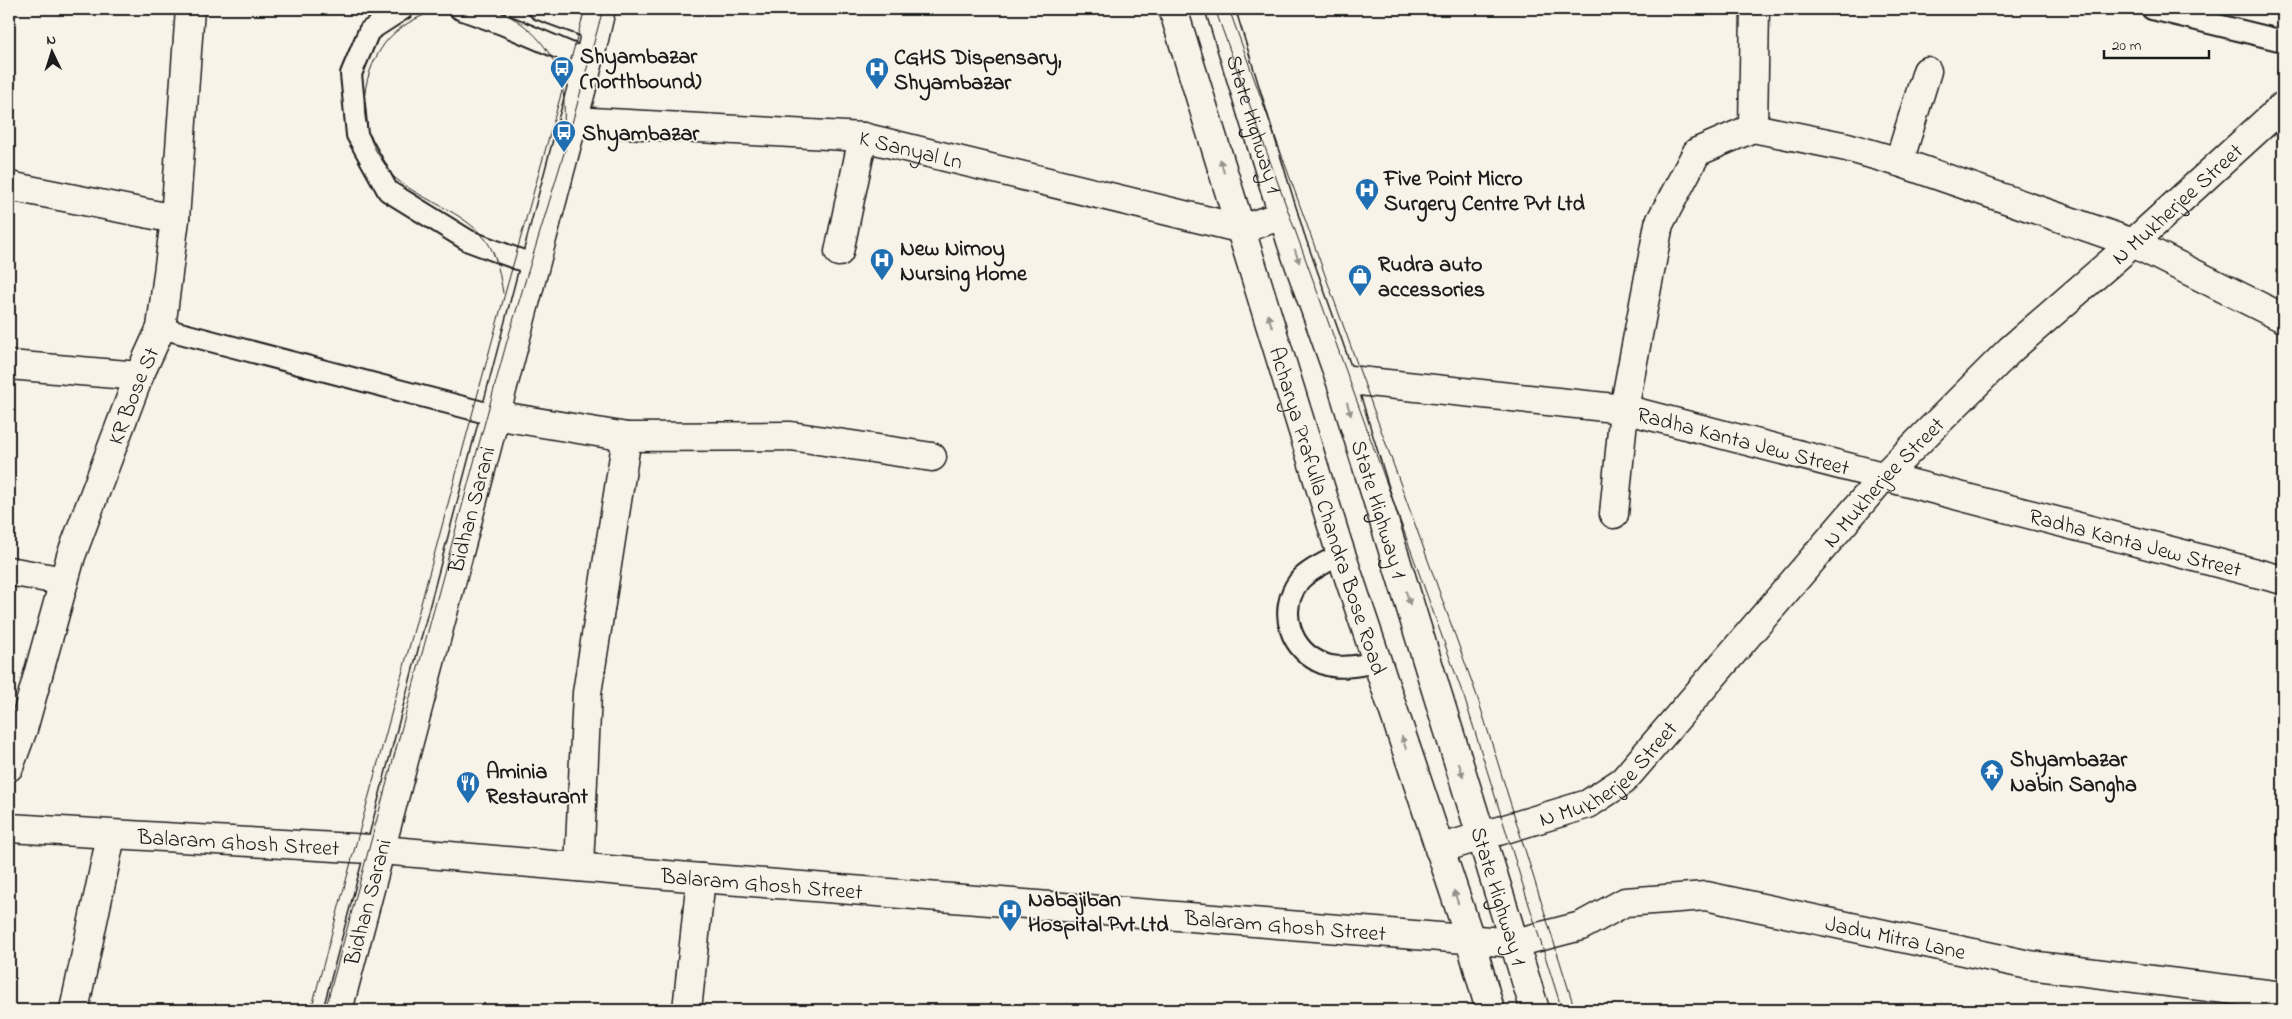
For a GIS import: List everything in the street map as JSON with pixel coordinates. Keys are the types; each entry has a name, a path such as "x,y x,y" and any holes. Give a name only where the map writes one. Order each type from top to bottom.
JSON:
{"street":[{"name":"KR Bose St","path":"9,766 23,729 64,581 139,376 161,328 175,220 190,9"},
{"name":"Acharya Prafulla Chandra Bose Road","path":"1173,9 1341,554 1470,939 1490,1010"},
{"name":"State Highway 1","path":"1220,9 1283,214 1340,379 1535,1010"},
{"path":"1753,128 1755,9"},
{"name":"Bidhan Sarani","path":"338,1010 589,61 598,19"},
{"path":"1899,162 1927,71"},
{"name":"N Mukherjee Street","path":"1440,848 1588,804 1623,781 1884,476 2012,349 2133,243 2283,106"},
{"name":"K Sanyal Ln","path":"572,121 863,137 1242,229"},
{"path":"1614,514 1624,409 1659,224 1697,152 1753,128 1847,147 1899,162 2133,243 2283,318"},
{"path":"839,252 863,137"},
{"path":"10,186 175,220"},
{"path":"1242,229 1283,214"},
{"path":"9,365 139,376"},
{"name":"Radha Kanta Jew Street","path":"1340,379 1624,409 2283,580"},
{"path":"494,415 627,437 791,436 932,457"},
{"path":"579,868 587,693 627,437"},
{"path":"9,571 64,581"},
{"name":"Balaram Ghosh Street","path":"9,828 111,836 381,850 701,878 1515,942"},
{"path":"74,1010 111,836"},
{"path":"687,1010 701,878"},
{"name":"Jadu Mitra Lane","path":"1515,942 1581,926 1625,902 1706,896 2029,965 2283,996"}],"lane":[{"path":"402,9 370,30 351,74 357,135 388,191 469,241 534,264"},
{"path":"460,9 502,24 589,61"},
{"path":"539,9 598,19"},
{"path":"2152,9 2283,41"},
{"path":"161,328 494,415"},
{"path":"1341,554 1300,581 1288,606 1290,632 1302,652 1325,664 1354,666 1377,662"}],"tram line":[{"path":"438,9 402,27 385,43 376,57 370,72 364,103 365,119 375,149 395,178 418,194 466,221 486,240 495,259 503,293"},
{"path":"488,9 500,12 522,24 532,32 548,52 559,74 563,89 564,138"},
{"path":"311,1010 504,297 585,9"},
{"path":"325,1010 507,341 564,153 603,9"},
{"path":"1215,9 1465,700 1562,1010"},
{"path":"1229,9 1477,696 1575,1010"}],"place":[{"name":"Shyambazar (northbound)","path":"562,89"},
{"name":"CGHS Dispensary, Shyambazar","path":"877,90"},
{"name":"Shyambazar","path":"564,153"},
{"name":"Five Point Micro Surgery Centre Pvt Ltd","path":"1367,211"},
{"name":"New Nirnoy Nursing Home","path":"882,281"},
{"name":"Rudra auto accessories","path":"1360,297"},
{"name":"Shyambazar Nabin Sangha","path":"1992,792"},
{"name":"Aminia Restaurant","path":"468,804"},
{"name":"Nabajiban Hospital Pvt Ltd","path":"1010,932"}]}
